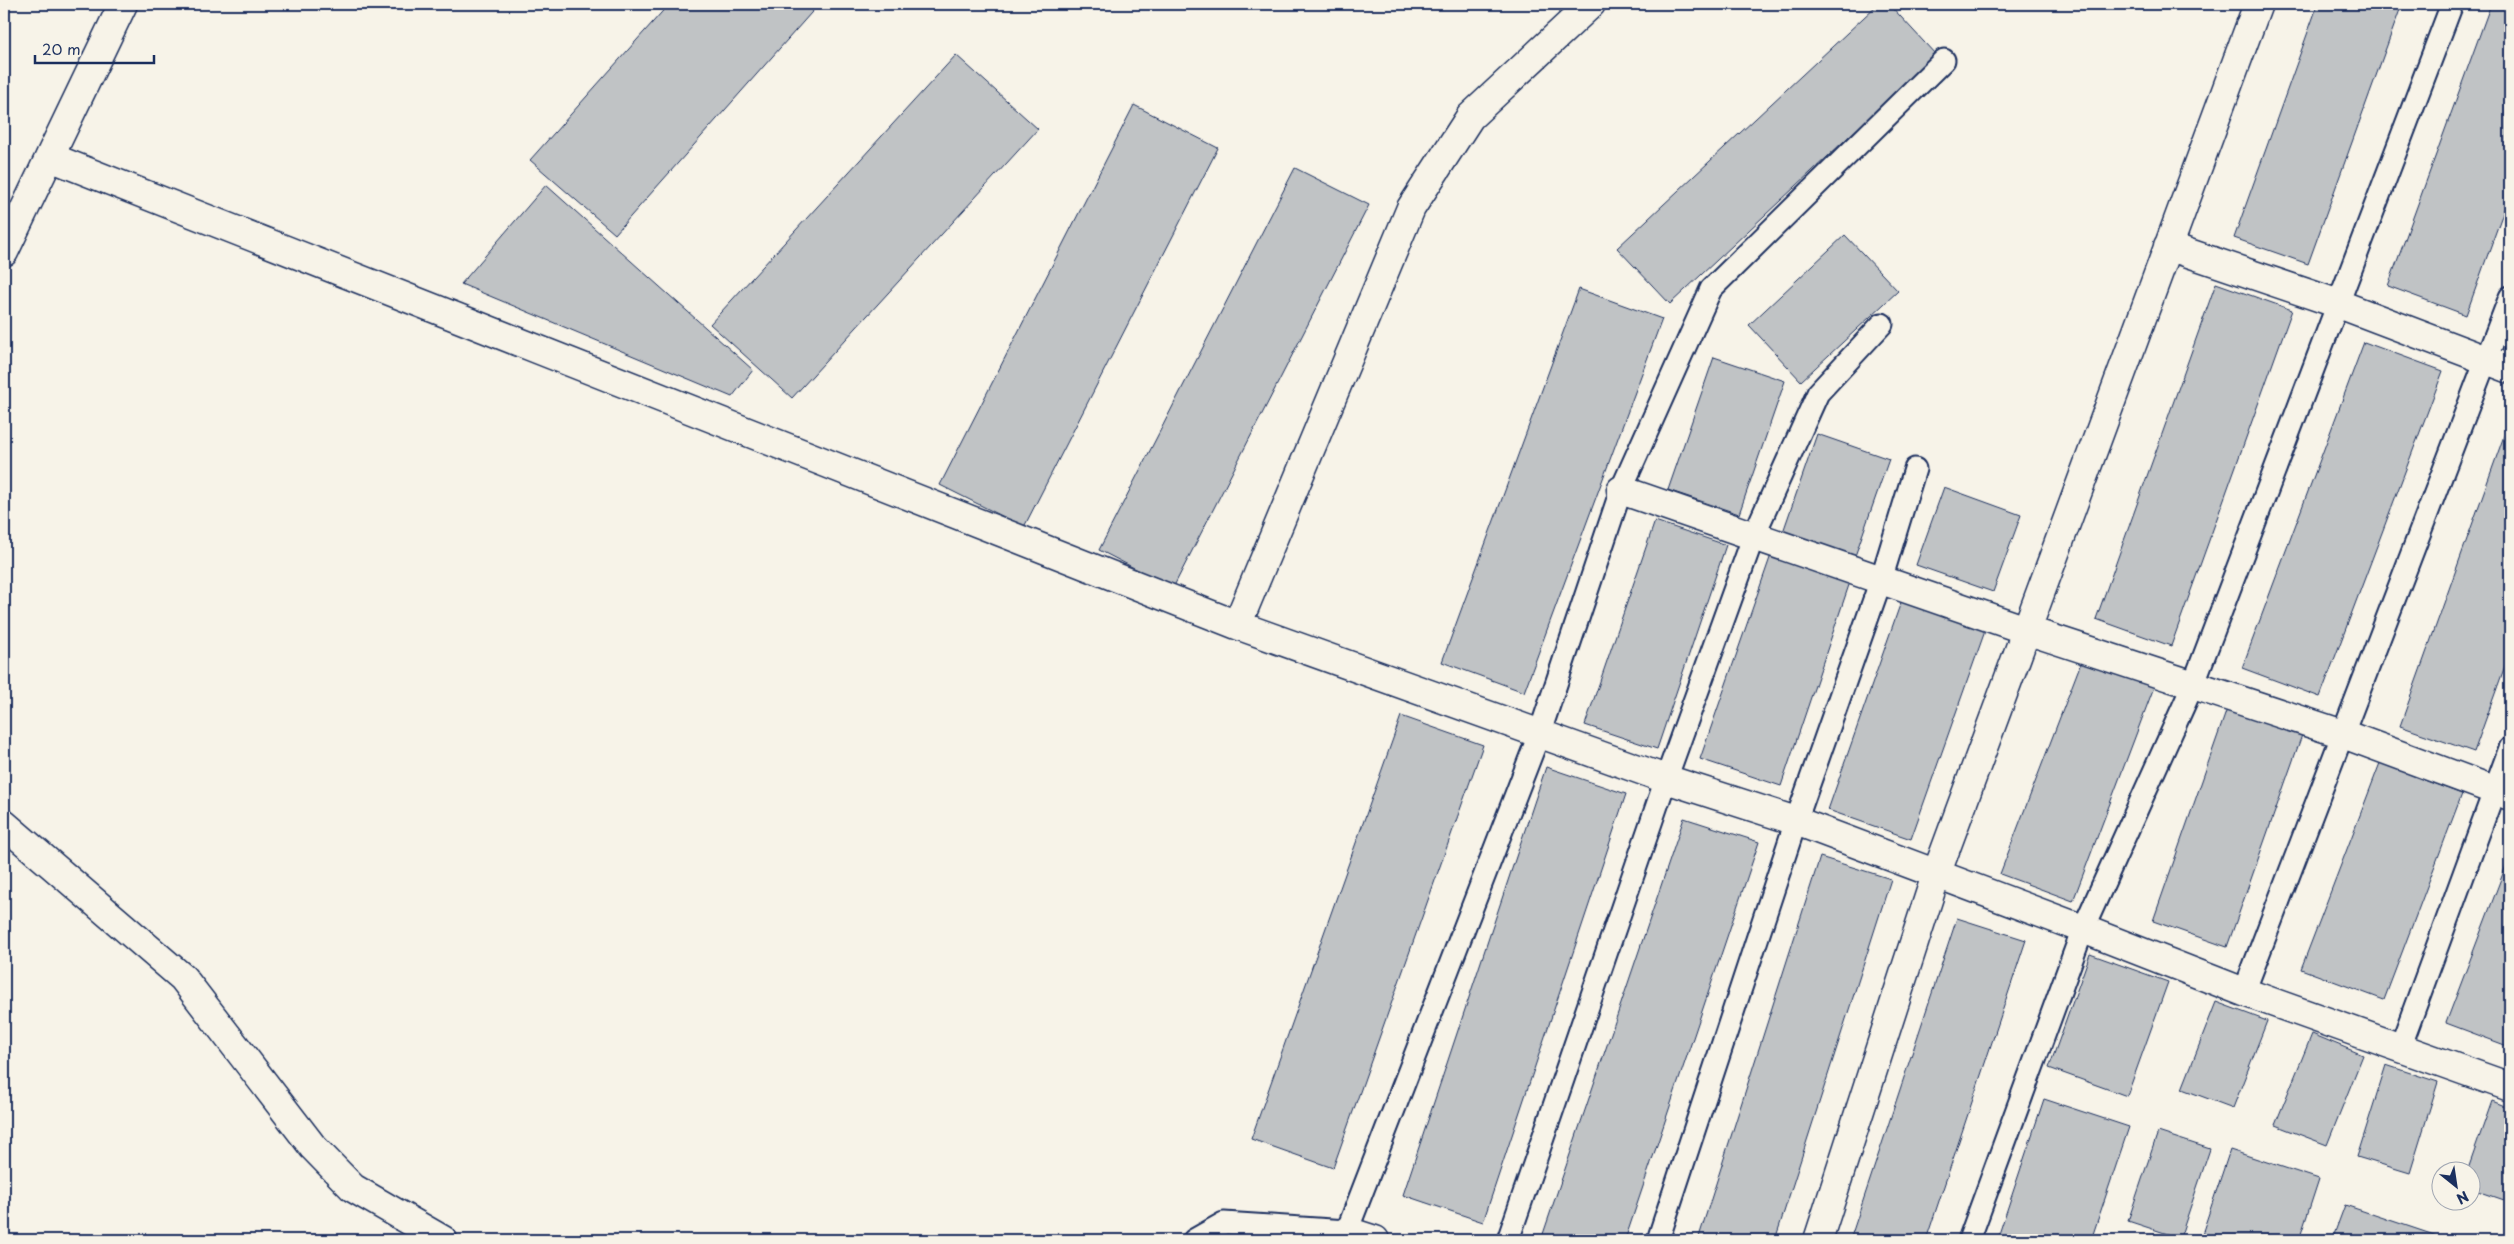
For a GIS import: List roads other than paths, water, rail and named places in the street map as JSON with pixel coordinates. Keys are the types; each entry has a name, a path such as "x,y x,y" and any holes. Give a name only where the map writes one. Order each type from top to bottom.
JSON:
{"street":[{"path":"4,252 123,4"},
{"path":"1818,1240 1936,875 2258,4"},
{"path":"1237,625 1411,208 1470,117 1578,8"},
{"path":"50,157 1237,625 1540,732 1666,779 1796,821 2244,992 2510,1088"},
{"path":"2168,246 2338,304 2498,364"},
{"path":"1621,490 2026,630 2343,734 2502,793"},
{"path":"4,824 183,978 313,1147 353,1188 443,1240"},
{"path":"1347,1231 1375,1240"}],"lane":[{"path":"1969,1240 2083,929 2192,685 2452,4"},
{"path":"1194,1240 1224,1223 1347,1231 1540,732 1621,490 1711,289 1944,60"},
{"path":"2244,992 2343,734 2498,364 2510,298"},
{"path":"1508,1240 1666,779 1754,535 1818,393 1882,324"},
{"path":"1658,1240 1796,821 1881,580 1915,469"},
{"path":"2400,1048 2502,793 2510,748"}]}
